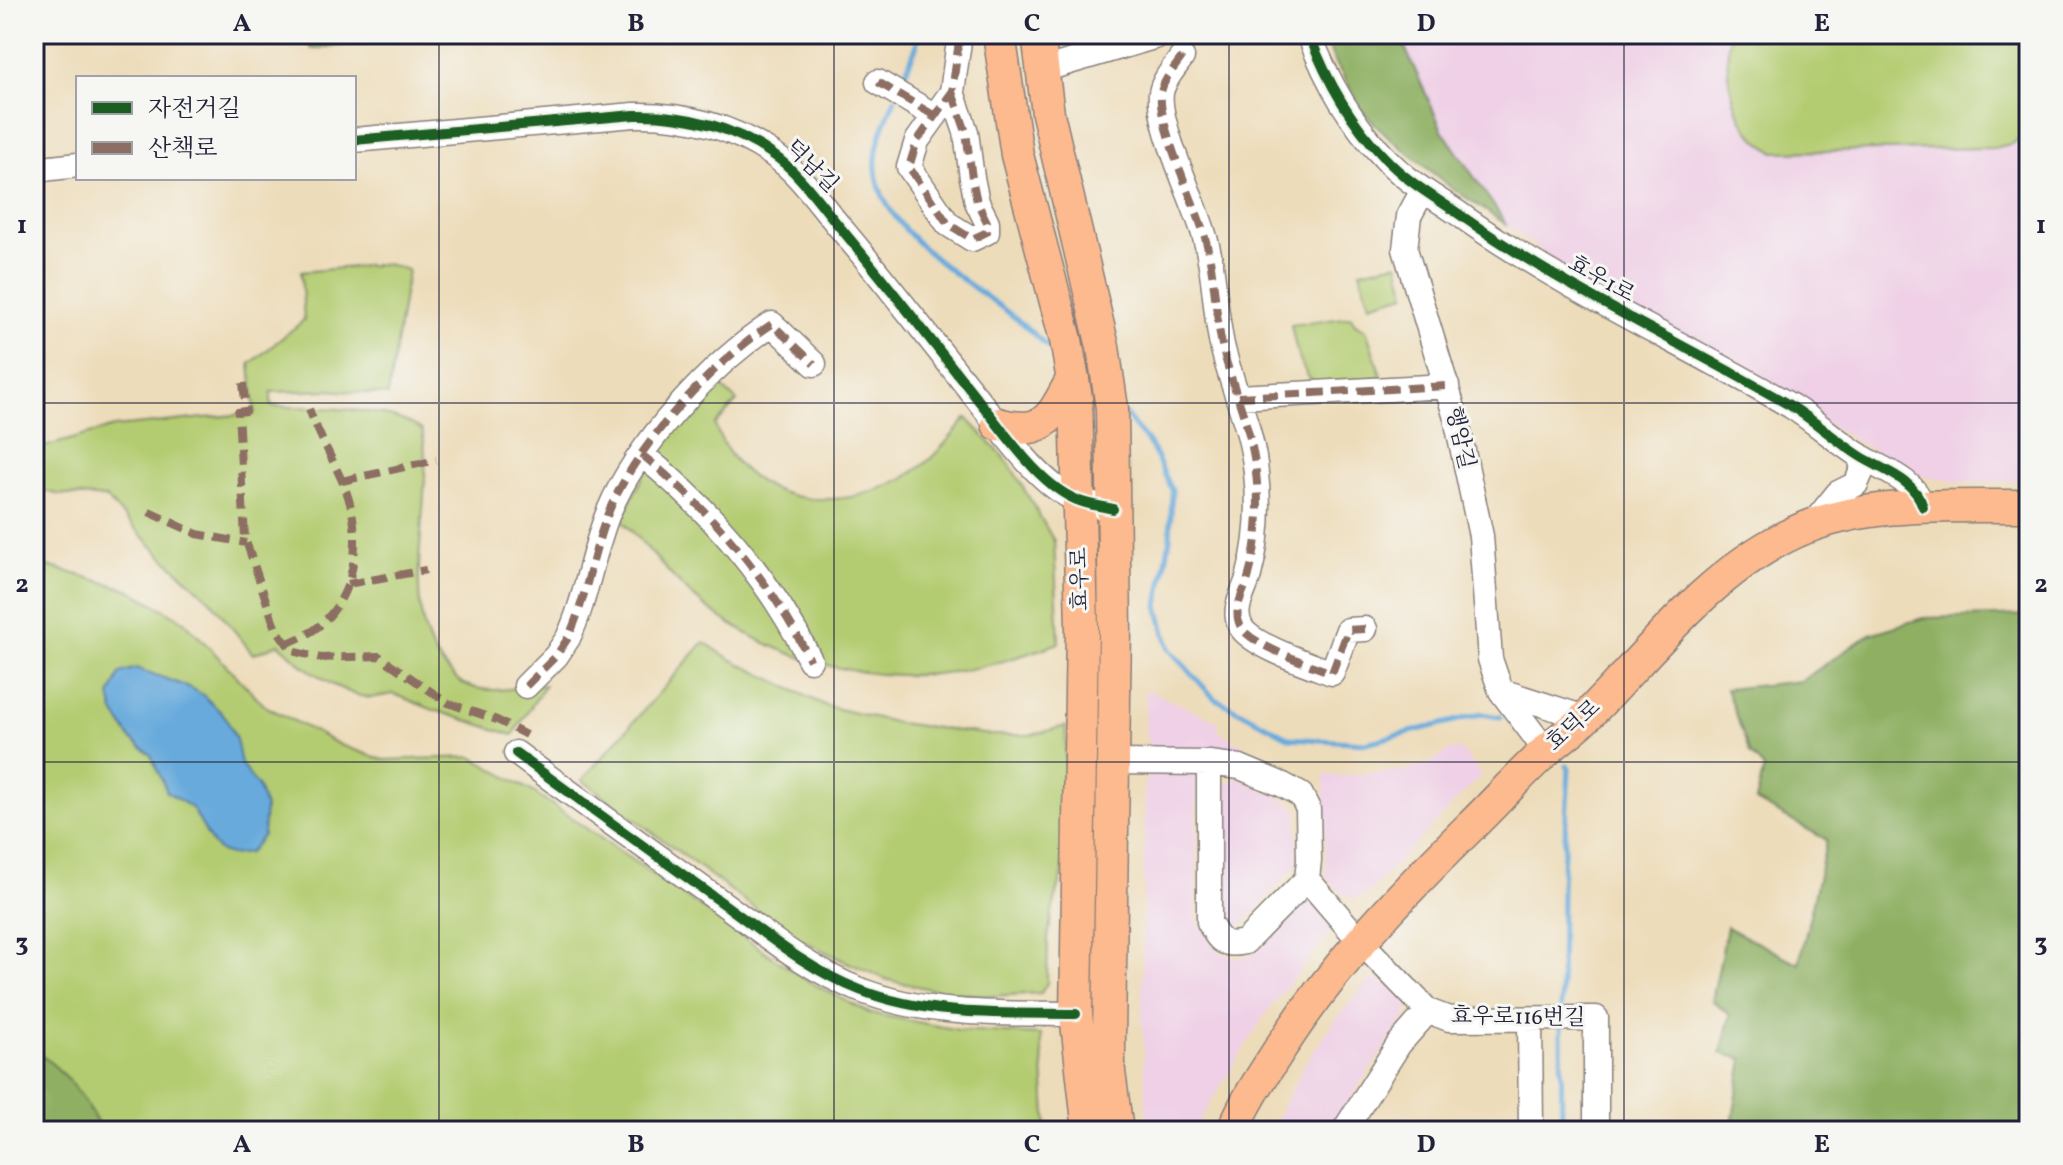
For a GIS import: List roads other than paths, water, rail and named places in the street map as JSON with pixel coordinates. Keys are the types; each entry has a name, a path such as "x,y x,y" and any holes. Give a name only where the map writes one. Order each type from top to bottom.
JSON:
{"main road":[{"name":"효우로","path":"999,34 1017,155 1073,378 1078,438 1082,756 1076,1014 1089,1131"},
{"name":"효우로","path":"1038,34 1057,158 1094,309 1112,408 1114,762 1109,1039 1120,1123"},
{"path":"998,424 1019,430 1040,426 1054,412 1073,378"},
{"name":"효덕로","path":"1218,1131 1238,1118 1314,997 1405,891 1546,751 1585,718 1701,596 1784,537 1842,516 1923,507 2029,506"}],"street":[{"path":"952,92 917,141 909,167 948,224 972,239 987,232 987,222 977,202 966,132 952,92 960,34"},
{"path":"1042,70 1164,34"},
{"name":"효우1로","path":"1309,34 1322,68 1359,127 1384,158 1422,192 1569,285 1793,408 1859,455 1905,482 1920,495 1923,507"},
{"path":"1182,57 1161,92 1161,106 1168,134 1204,232 1223,349 1254,451 1259,509 1249,577 1237,616 1241,627 1249,635 1277,651 1332,673 1348,630 1365,629"},
{"path":"891,89 935,116"},
{"name":"덕남길","path":"356,140 634,115 684,118 730,130 775,155 796,175 1043,477 1059,491 1079,501 1113,509"},
{"path":"34,170 76,165"},
{"name":"행암길","path":"1422,192 1409,216 1405,249 1447,386 1481,536 1488,645 1501,691 1546,751"},
{"path":"526,686 556,656 568,638 610,509 641,454 690,395 750,339 772,324 814,364"},
{"path":"1238,397 1447,386"},
{"path":"641,454 683,488 721,528 782,607 810,660"},
{"path":"1813,524 1838,493 1856,484 1863,468 1859,455"},
{"path":"1501,691 1585,718"},
{"path":"516,753 781,945 839,981 862,991 925,1008 971,1013 1076,1014"},
{"path":"1114,762 1209,763 1240,767 1301,795 1308,809 1307,879 1245,942 1231,945 1217,938 1209,922 1209,763"},
{"name":"효우로116번길","path":"1307,879 1360,941 1428,1011 1449,1019 1596,1018 1596,1131"},
{"path":"1344,1131 1399,1044 1428,1011"},
{"path":"1531,1131 1537,1019"}],"water":[{"path":"136,668 191,688 225,716 236,739 241,764 258,787 265,808 263,835 249,853 230,855 213,845 192,808 167,792 151,755 131,739 114,712 110,696 120,673"}],"waterway":[{"path":"900,86 918,34"},
{"path":"895,99 881,133 876,160 881,191 892,213 928,252 1016,319 1056,354"},
{"path":"1124,413 1151,446 1172,490 1170,539 1158,606 1169,649 1214,698 1290,738 1366,743 1482,714 1500,717"},
{"path":"1561,1010 1567,766"},
{"path":"1561,1024 1562,1131"}]}
